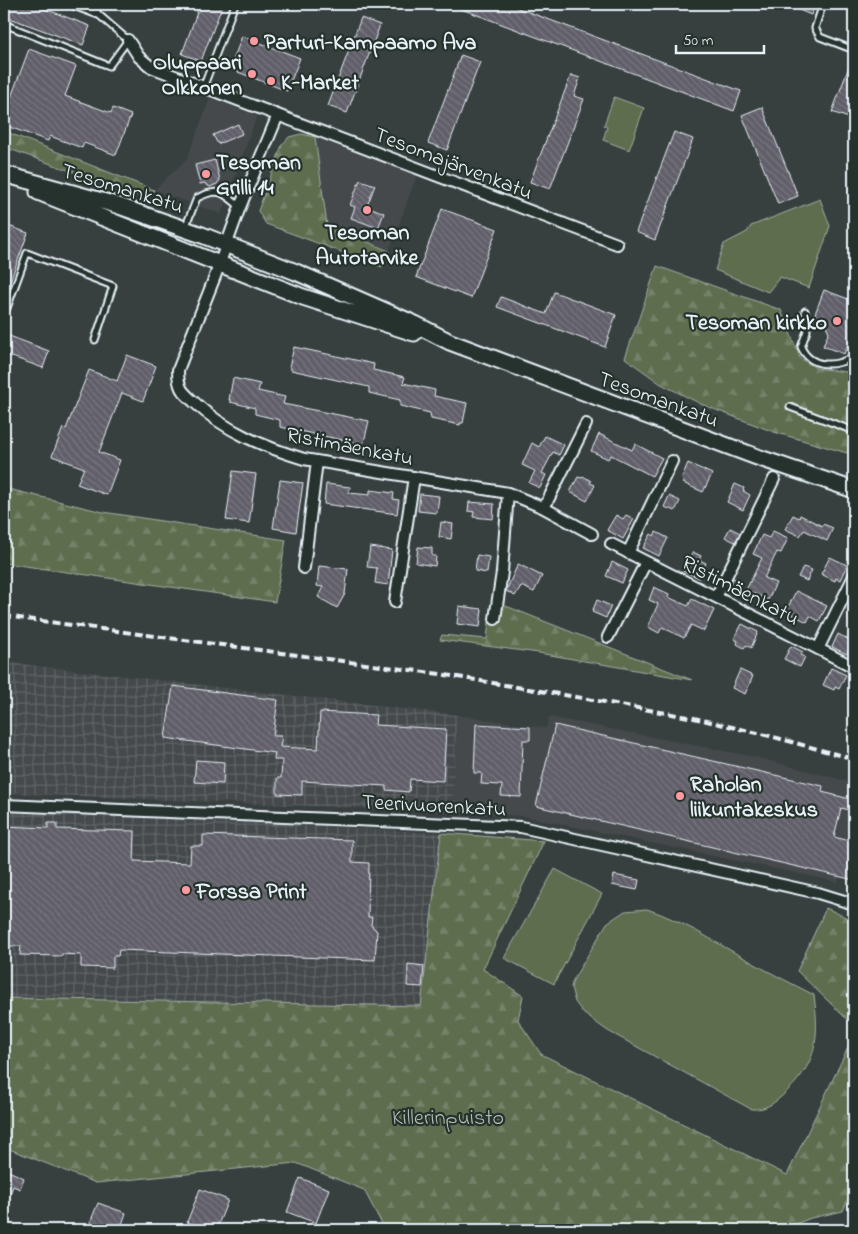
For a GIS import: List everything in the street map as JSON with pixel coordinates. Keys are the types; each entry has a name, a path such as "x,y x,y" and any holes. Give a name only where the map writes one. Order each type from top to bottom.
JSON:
{"main road":[{"name":"Tesomankatu","path":"5,174 116,205 226,244 296,272 450,342 757,457 854,490"},
{"name":"Tesomankatu","path":"5,174 38,192 303,297 416,334 450,342"}],"street":[{"name":"Tesomajärvenkatu","path":"128,40 139,57 151,67 617,244"},
{"path":"218,264 278,116"},
{"name":"Ristimäenkatu","path":"218,264 178,370 178,380 182,391 226,427 275,450 317,461 508,493 544,508 592,534"},
{"path":"544,508 586,424"},
{"path":"628,553 672,460"},
{"path":"304,568 317,461"},
{"path":"395,602 414,477"},
{"path":"716,597 774,480"},
{"path":"495,619 502,572 508,493"},
{"name":"Ristimäenkatu","path":"611,544 854,667"},
{"path":"608,637 646,562"},
{"path":"818,649 854,576"},
{"name":"Teerivuorenkatu","path":"4,805 521,827 818,893 854,904"}],"lane":[{"path":"68,4 99,15"},
{"path":"4,24 108,66 128,40 99,15 92,4"},
{"path":"203,88 235,4"},
{"path":"823,4 815,28 820,36 854,50"},
{"path":"185,229 197,198 209,192 214,191 224,194 240,207"},
{"path":"7,308 27,253 113,286 95,340"},
{"path":"805,311 807,331 801,347 806,357 815,362 836,364 854,356"},
{"path":"790,407 854,431"}],"shaded area":[{"path":"210,98 257,116 221,214 154,190 187,159"},
{"path":"315,137 417,175 389,251 327,225"},
{"path":"4,662 457,715 452,812 4,793"},
{"name":"Raholan liikuntakeskus","path":"457,715 546,728 549,717 755,757 854,783 854,820 838,882 523,816 452,812"},
{"path":"4,811 441,833 421,1007 4,998"}],"green space":[{"path":"614,97 644,108 629,150 603,140 607,127 604,125"},
{"path":"4,131 154,190 148,199 4,147"},
{"path":"301,134 315,137 327,225 389,251 382,267 266,224 258,211 282,145 289,137"},
{"path":"820,199 830,226 809,288 780,277 768,292 715,270 724,244 747,232 751,226"},
{"path":"657,266 781,310 800,358 816,368 854,373 854,455 774,432 703,405 661,384 625,358"},
{"path":"4,488 103,512 286,540 275,602 4,563"},
{"path":"501,604 692,680 539,653 440,640 442,635 487,639 489,622 499,622"},
{"name":"Killerinpuisto","path":"441,833 544,841 483,969 523,996 518,1020 541,1054 787,1175 854,1035 854,1185 843,1211 811,1218 780,1230 385,1230 364,1190 296,1163 96,1183 4,1147 4,998 421,1006"},
{"path":"555,869 602,894 554,984 504,958"},
{"path":"826,908 854,921 854,1026 797,971"},
{"path":"647,909 685,925 814,995 816,1039 809,1062 794,1085 771,1104 760,1109 751,1109 608,1031 584,1014 575,1002 571,987 573,980 607,923 625,911"}],"building":[{"path":"4,4 32,4 90,26 83,45 4,16"},
{"path":"200,4 223,4 201,61 182,54"},
{"path":"448,4 507,4 741,91 734,111"},
{"path":"785,4 815,4 811,15"},
{"path":"361,18 380,25 347,113 328,106"},
{"path":"242,36 300,58 287,91 230,69"},
{"path":"29,49 76,66 65,96 111,113 113,108 131,115 116,155 84,143 82,148 50,136 48,141 4,125 4,116"},
{"path":"461,55 480,62 447,150 428,143"},
{"path":"853,56 854,110 851,119 832,112"},
{"path":"571,75 580,78 574,96 584,99 550,189 530,182"},
{"path":"762,107 798,196 778,204 742,115"},
{"path":"238,124 242,134 218,144 213,135"},
{"path":"674,132 693,139 655,240 636,232"},
{"name":"Tesoman Grilli 14","path":"215,160 220,180 217,184 210,187 204,183 200,184 195,165"},
{"path":"360,180 375,185 367,206 384,213 378,228 351,218 355,207 350,205"},
{"path":"442,209 497,229 471,298 416,277"},
{"path":"6,225 28,233 5,295 4,232"},
{"name":"Tesoman kirkko","path":"824,290 851,300 850,305 854,306 854,341 852,347 847,346 844,354 823,346 829,332 826,324 813,319"},
{"path":"554,292 616,315 605,347 497,307 501,297 546,314"},
{"path":"4,334 49,351 43,368 4,354"},
{"path":"294,347 374,364 373,370 405,377 403,383 435,390 434,396 467,403 463,423 460,423 460,425 431,419 430,413 400,406 400,400 369,393 369,387 291,370 289,367"},
{"path":"127,355 156,366 143,401 122,393 99,452 120,460 107,495 77,484 84,468 52,456 63,428 66,429 89,370 117,381"},
{"path":"233,378 260,384 258,391 285,397 283,404 369,421 364,442 362,444 280,427 280,420 255,414 255,408 230,402"},
{"path":"599,434 632,450 635,444 662,458 652,476 611,455 608,459 591,451"},
{"path":"545,436 564,445 559,455 553,452 542,473 546,475 540,488 529,483 535,471 522,465 532,443 539,447"},
{"path":"688,463 712,474 703,492 683,483 682,477"},
{"path":"233,471 256,474 249,523 226,520"},
{"path":"583,476 595,485 587,501 570,492 578,477 582,478"},
{"path":"280,480 303,483 296,532 273,528"},
{"path":"326,484 350,487 349,493 370,495 370,490 394,493 393,499 399,500 397,514 324,504"},
{"path":"735,484 744,488 743,491 750,495 743,510 727,502"},
{"path":"420,494 439,496 437,513 418,511"},
{"path":"669,496 680,501 675,511 664,507"},
{"path":"469,502 494,504 493,519 473,517 474,512 468,511"},
{"path":"616,515 623,519 626,515 634,519 623,539 607,530"},
{"path":"793,515 799,518 800,515 822,526 823,524 833,528 827,541 804,530 800,536 785,529"},
{"path":"441,522 453,524 451,539 439,537"},
{"path":"730,528 740,533 735,542 725,537"},
{"path":"773,531 788,538 781,553 777,552 764,578 776,583 768,600 746,590 762,558 753,554 762,535 769,538"},
{"path":"656,532 668,538 659,556 643,548 651,534 654,536"},
{"path":"370,547 392,550 388,585 375,583 377,568 367,567"},
{"path":"418,547 432,548 432,556 436,556 435,566 416,563"},
{"path":"693,552 701,556 699,560 706,563 699,578 683,571"},
{"path":"477,555 489,557 487,573 475,571"},
{"path":"830,557 847,565 840,580 836,578 835,581 821,574"},
{"path":"612,562 628,570 622,583 606,576"},
{"path":"518,564 542,576 534,592 521,586 515,596 506,591"},
{"path":"319,566 348,569 345,594 337,608 318,597 323,587 317,586"},
{"path":"803,567 812,570 807,581 798,577"},
{"path":"733,578 742,582 737,591 729,587"},
{"path":"654,587 669,594 668,597 688,606 692,599 714,610 704,631 691,625 684,638 662,627 659,633 648,627 658,604 649,600"},
{"path":"796,591 827,606 819,621 810,616 807,622 786,611"},
{"path":"597,600 611,606 606,618 592,612"},
{"path":"459,606 482,609 480,627 457,624"},
{"path":"742,624 758,632 751,648 746,645 744,648 737,644 738,641 734,639"},
{"path":"838,634 853,642 847,654 832,647"},
{"path":"791,646 803,652 801,655 805,657 800,667 784,659"},
{"path":"831,668 846,675 839,689 835,687 834,690 823,685"},
{"path":"740,670 753,676 745,694 732,688"},
{"path":"173,686 278,700 273,736 282,736 280,747 318,749 320,712 376,715 375,725 446,729 443,781 410,779 409,792 386,790 386,786 302,781 302,795 277,794 277,778 281,778 282,760 274,760 275,753 165,738"},
{"path":"476,724 530,727 530,740 523,740 521,797 501,796 502,785 481,784 482,773 474,773"},
{"name":"Raholan liikuntakeskus","path":"555,725 823,786 822,792 854,800 854,811 841,808 834,837 854,842 854,880 536,806"},
{"path":"196,760 224,762 223,784 194,782"},
{"name":"Forssa Print","path":"48,823 57,823 57,829 135,831 134,861 190,863 191,846 203,846 203,835 352,840 352,862 369,863 368,917 372,917 371,925 377,931 375,960 119,950 118,956 113,956 113,968 81,967 81,955 20,955 21,946 4,946 4,826 48,828"},
{"path":"614,875 639,880 637,890 612,885"},
{"path":"408,964 424,966 422,987 407,986"},
{"path":"4,1169 24,1178 20,1189 13,1186 5,1207"},
{"path":"300,1178 329,1189 316,1223 287,1212"},
{"path":"200,1189 228,1200 216,1230 209,1230 187,1222"},
{"path":"98,1203 126,1213 120,1230 87,1230"}],"railway":[{"path":"4,616 440,674 694,718 854,759"}],"place":[{"name":"Parturi-Kampaamo Ava","path":"254,41"},
{"name":"Oluppaari Olkkonen","path":"252,74"},
{"name":"K-Market","path":"271,81"},
{"name":"Tesoman Grilli 14","path":"206,174"},
{"name":"Tesoman Autotarvike","path":"367,210"},
{"name":"Tesoman kirkko","path":"837,321"},
{"name":"Raholan liikuntakeskus","path":"680,796"},
{"name":"Forssa Print","path":"186,890"}]}
